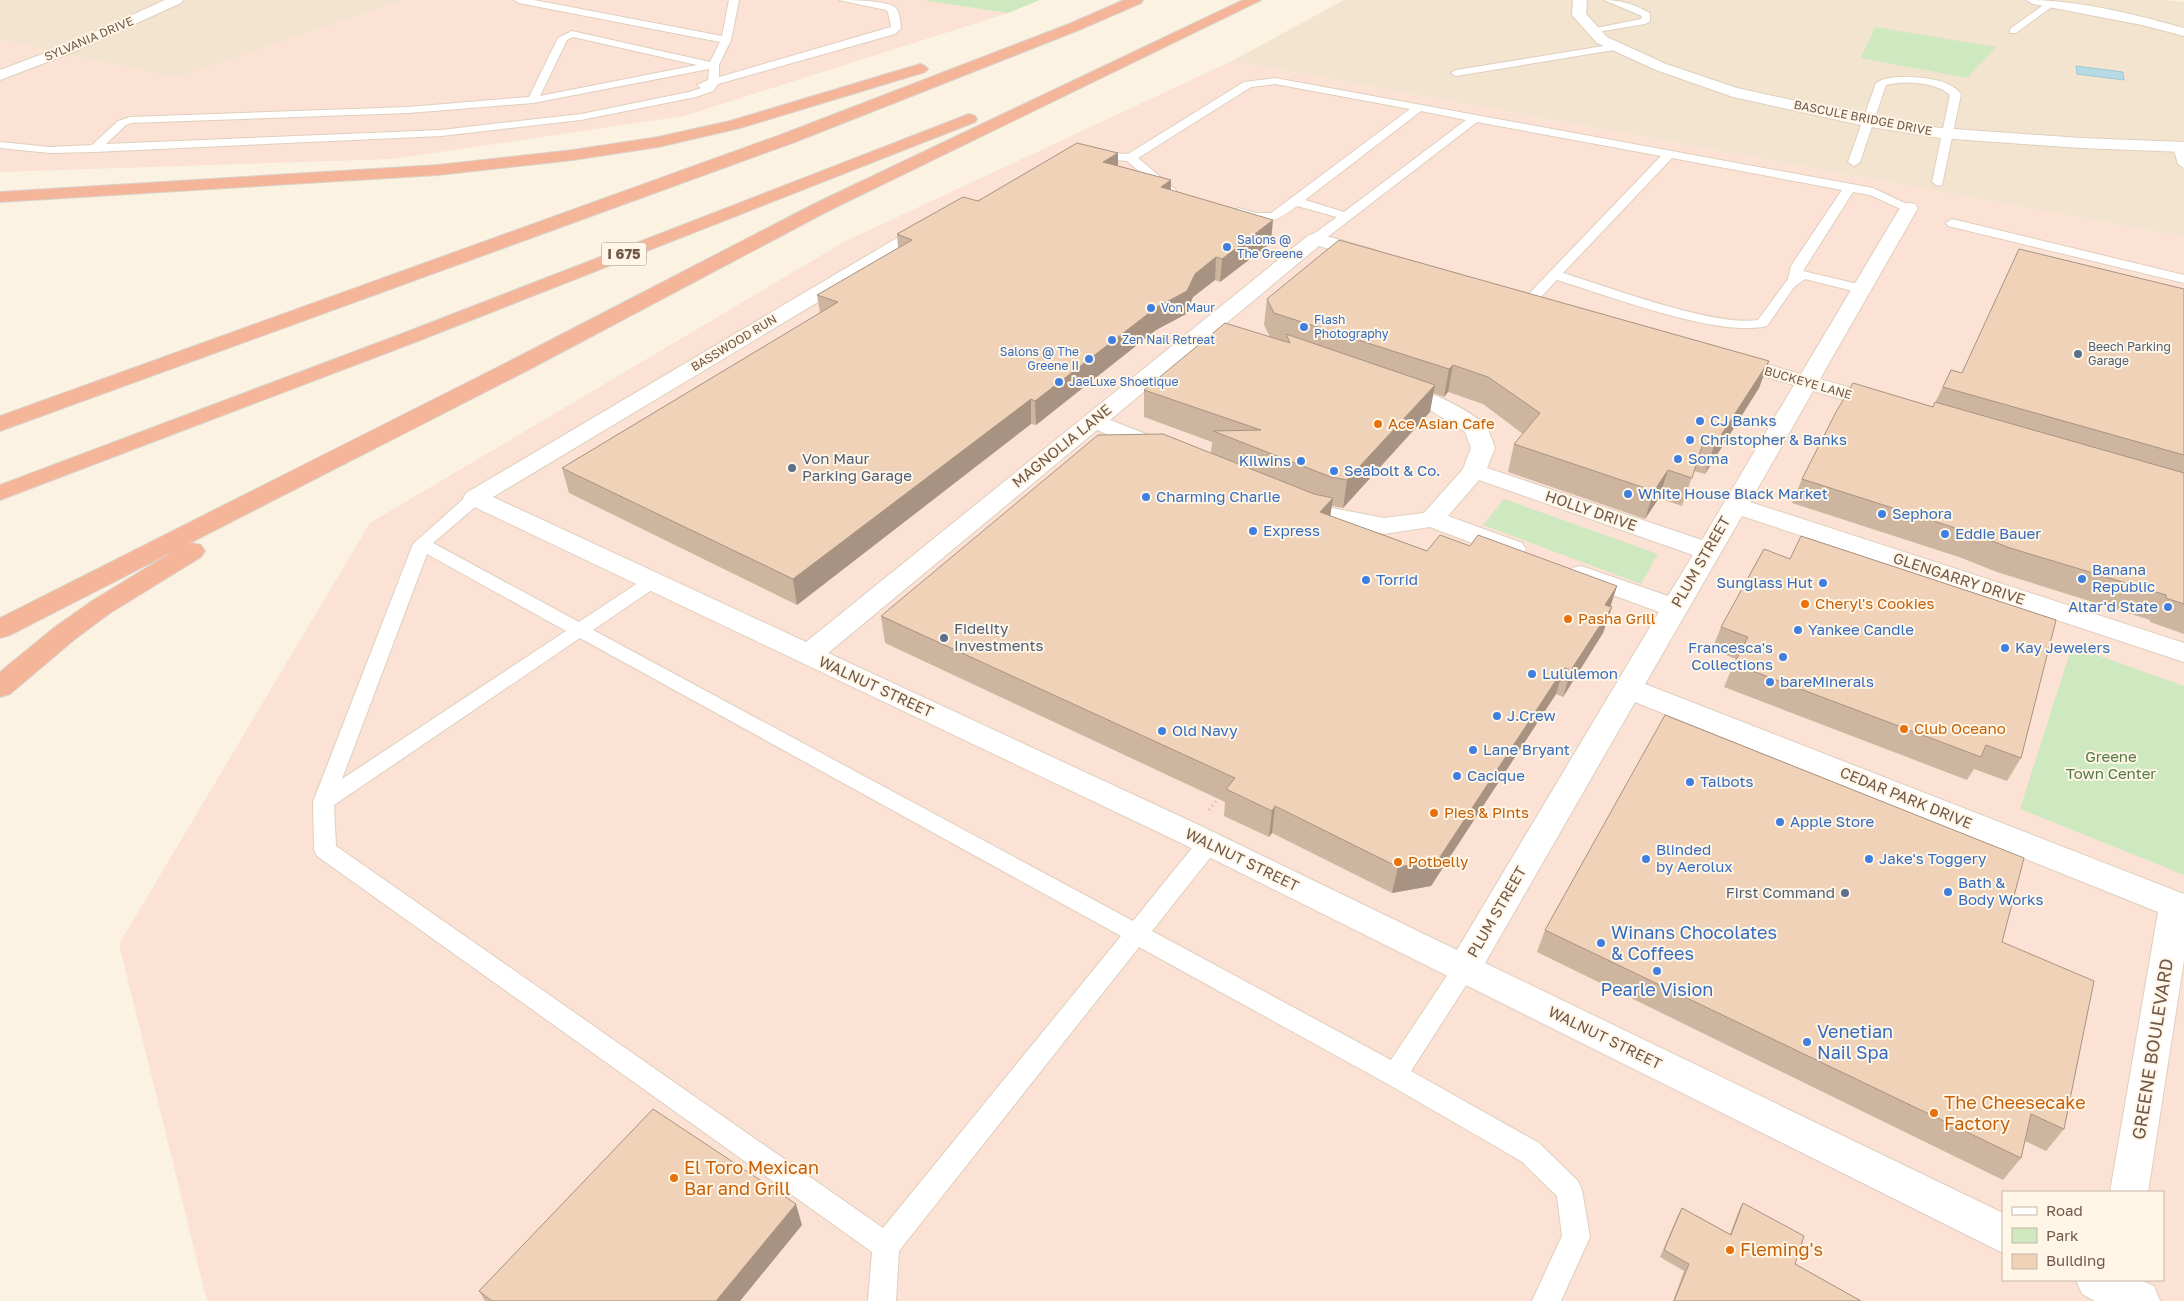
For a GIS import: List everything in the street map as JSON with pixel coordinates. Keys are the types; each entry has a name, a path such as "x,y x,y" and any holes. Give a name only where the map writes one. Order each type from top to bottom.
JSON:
{"highway":[{"path":"0,197 438,170 624,148 702,132 786,110 938,64 1122,0"},
{"path":"0,424 789,138 1074,27 1136,0"},
{"name":"I 675","path":"0,493 411,337 958,123 1243,0"},
{"path":"0,629 522,364 822,207 1254,0"},
{"path":"0,687 65,633 138,583 522,364"}],"street":[{"name":"SYLVANIA DRIVE","path":"0,75 66,50 176,0"},
{"name":"BASCULE BRIDGE DRIVE","path":"1580,0 1579,15 1602,40 1661,67 1733,92 1868,122 1948,134 2081,143 2181,147"},
{"path":"2033,0 2144,21 2184,32"},
{"name":"PLUM STREET","path":"1464,969 1908,208"},
{"name":"BASSWOOD RUN","path":"475,498 944,218"},
{"path":"1316,239 1390,261"},
{"name":"MAGNOLIA LANE","path":"808,655 1316,239"},
{"path":"1208,327 1236,336"},
{"name":"BUCKEYE LANE","path":"1710,354 1900,410"},
{"path":"1376,383 1432,402 1475,428 1483,448 1474,471 1432,520"},
{"path":"1093,421 1184,458"},
{"name":"HOLLY DRIVE","path":"1474,471 1708,551"},
{"path":"1275,495 1320,514 1384,526 1432,520 1674,608"},
{"name":"WALNUT STREET","path":"475,498 1199,838 2002,1234"},
{"name":"GLENGARRY DRIVE","path":"1734,505 2184,653"},
{"name":"CEDAR PARK DRIVE","path":"1628,688 2180,906"},
{"name":"GREENE BOULEVARD","path":"2129,1191 2180,906"}],"lane":[{"path":"519,0 726,40"},
{"path":"94,149 103,138 122,123 141,119 408,122 511,127 581,117 692,95 709,89 712,83 714,66 726,40 734,0"},
{"path":"712,83 892,32 896,28 893,12 889,8 844,0"},
{"path":"1594,31 1645,21 1647,15 1632,7 1608,0"},
{"path":"2012,31 2052,4"},
{"path":"533,100 563,38 572,34 714,66"},
{"path":"1456,74 1616,47"},
{"path":"0,145 50,150 94,149 408,122 714,66"},
{"path":"1854,162 1881,83 1901,80 1947,87 1954,92 1938,182"},
{"path":"1130,158 1248,84 1275,81 1873,192 1908,208"},
{"path":"1229,209 1256,217 1274,217 1419,108"},
{"path":"1316,239 1475,118"},
{"path":"9,134 34,139 103,138 408,122"},
{"path":"2181,147 2184,164"},
{"path":"1085,157 1100,154 1130,158 1172,193 1180,195"},
{"path":"1529,301 1670,154"},
{"path":"1555,275 1712,321 1748,327 1762,323 1794,278 1798,266 1849,188"},
{"path":"1295,202 1346,216"},
{"path":"1952,223 2184,279"},
{"path":"1794,278 1803,275 1861,289"},
{"path":"475,498 422,544 323,802 325,850 886,1246"},
{"path":"422,544 1395,1075 1530,1152 1569,1190 1576,1237 1546,1301"},
{"path":"323,802 653,581"},
{"path":"882,1301 886,1246 1136,933 1199,838"},
{"path":"1395,1075 1464,969"}],"path":[{"path":"1199,838 1227,787"}],"shaded area":[{"path":"0,0 406,0 175,78 0,40"},
{"path":"406,0 922,0 1008,13 684,116 393,159 0,172 0,40 175,78"},
{"path":"1344,0 2166,0 2184,2 2184,237 1232,61"},
{"path":"1232,61 2184,237 2184,1301 207,1301 119,944 370,523 844,242"}],"green space":[{"path":"922,0 1040,0 1008,13"},
{"path":"1875,27 1996,47 1967,78 1861,58"},
{"path":"1504,499 1658,554 1641,584 1483,525"},
{"name":"Greene Town Center","path":"2072,646 2184,686 2184,875 2020,809"}],"water":[{"path":"2076,66 2123,72 2124,80 2077,74"}],"building":[{"path":"1077,143 1118,153 1103,162 1171,180 1161,187 1273,220 1222,259 1216,257 1195,274 1187,291 1157,307 1035,401 1031,399 793,579 562,468 838,302 817,295 912,240 897,234 963,197 978,201"},
{"path":"1339,240 1769,361 1714,446 1703,443 1692,478 1668,470 1654,491 1514,444 1540,413 1488,377 1453,365 1449,369 1274,313 1267,299"},
{"name":"Beech Parking Garage","path":"2019,249 2184,289 2184,455 1943,387 1951,370 1962,373"},
{"path":"1225,323 1290,343 1286,334 1435,385 1347,480 1331,477 1213,431 1261,430 1144,390"},
{"path":"1853,383 1933,407 1935,402 2184,473 2184,604 2166,598 2166,595 2010,548 1971,533 1802,479"},
{"path":"1163,434 1314,494 1333,498 1320,512 1427,551 1440,535 1470,546 1478,535 1617,586 1605,605 1612,607 1571,670 1564,668 1438,860 1398,867 1275,806 1272,811 1226,789 1235,778 881,616 1098,435"},
{"path":"1801,536 2056,620 2021,758 1986,745 1981,757 1734,664 1748,637 1721,627 1764,549 1790,559"},
{"path":"1665,715 2024,858 2002,942 2094,981 2064,1129 2031,1114 2021,1158 1545,930"},
{"name":"El Toro Mexican Bar and Grill","path":"653,1109 796,1204 716,1301 492,1301 479,1291"},
{"name":"Fleming's","path":"1743,1203 1804,1236 1795,1264 1861,1301 1674,1301 1689,1264 1664,1250 1682,1208 1731,1235"}],"place":[{"name":"Salons @ The Greene","path":"1227,247"},
{"name":"Von Maur","path":"1151,308"},
{"name":"Flash Photography","path":"1304,327"},
{"name":"Zen Nail Retreat","path":"1112,340"},
{"name":"Beech Parking Garage","path":"2078,354"},
{"name":"Salons @ The Greene II","path":"1089,359"},
{"name":"JaeLuxe Shoetique","path":"1059,382"},
{"name":"CJ Banks","path":"1700,421"},
{"name":"Ace Asian Cafe","path":"1378,424"},
{"name":"Christopher & Banks","path":"1690,440"},
{"name":"Soma","path":"1678,459"},
{"name":"Kilwins","path":"1301,461"},
{"name":"Von Maur Parking Garage","path":"792,468"},
{"name":"Seabolt & Co.","path":"1334,471"},
{"name":"White House Black Market","path":"1628,494"},
{"name":"Charming Charlie","path":"1146,497"},
{"name":"Sephora","path":"1882,514"},
{"name":"Express","path":"1253,531"},
{"name":"Eddie Bauer","path":"1945,534"},
{"name":"Banana Republic","path":"2082,579"},
{"name":"Torrid","path":"1366,580"},
{"name":"Sunglass Hut","path":"1823,583"},
{"name":"Cheryl's Cookies","path":"1805,604"},
{"name":"Altar'd State","path":"2168,607"},
{"name":"Pasha Grill","path":"1568,619"},
{"name":"Yankee Candle","path":"1798,630"},
{"name":"Fidelity Investments","path":"944,638"},
{"name":"Kay Jewelers","path":"2005,648"},
{"name":"Francesca's Collections","path":"1783,657"},
{"name":"Lululemon","path":"1532,674"},
{"name":"bareMinerals","path":"1770,682"},
{"name":"J.Crew","path":"1497,716"},
{"name":"Club Oceano","path":"1904,729"},
{"name":"Old Navy","path":"1162,731"},
{"name":"Lane Bryant","path":"1473,750"},
{"name":"Cacique","path":"1457,776"},
{"name":"Talbots","path":"1690,782"},
{"name":"Pies & Pints","path":"1434,813"},
{"name":"Apple Store","path":"1780,822"},
{"name":"Blinded by Aerolux","path":"1646,859"},
{"name":"Jake's Toggery","path":"1869,859"},
{"name":"Potbelly","path":"1398,862"},
{"name":"Bath & Body Works","path":"1948,892"},
{"name":"First Command","path":"1845,893"},
{"name":"Winans Chocolates & Coffees","path":"1601,943"},
{"name":"Pearle Vision","path":"1657,971"},
{"name":"Venetian Nail Spa","path":"1807,1042"},
{"name":"The Cheesecake Factory","path":"1934,1113"},
{"name":"El Toro Mexican Bar and Grill","path":"674,1178"},
{"name":"Fleming's","path":"1730,1250"}]}
